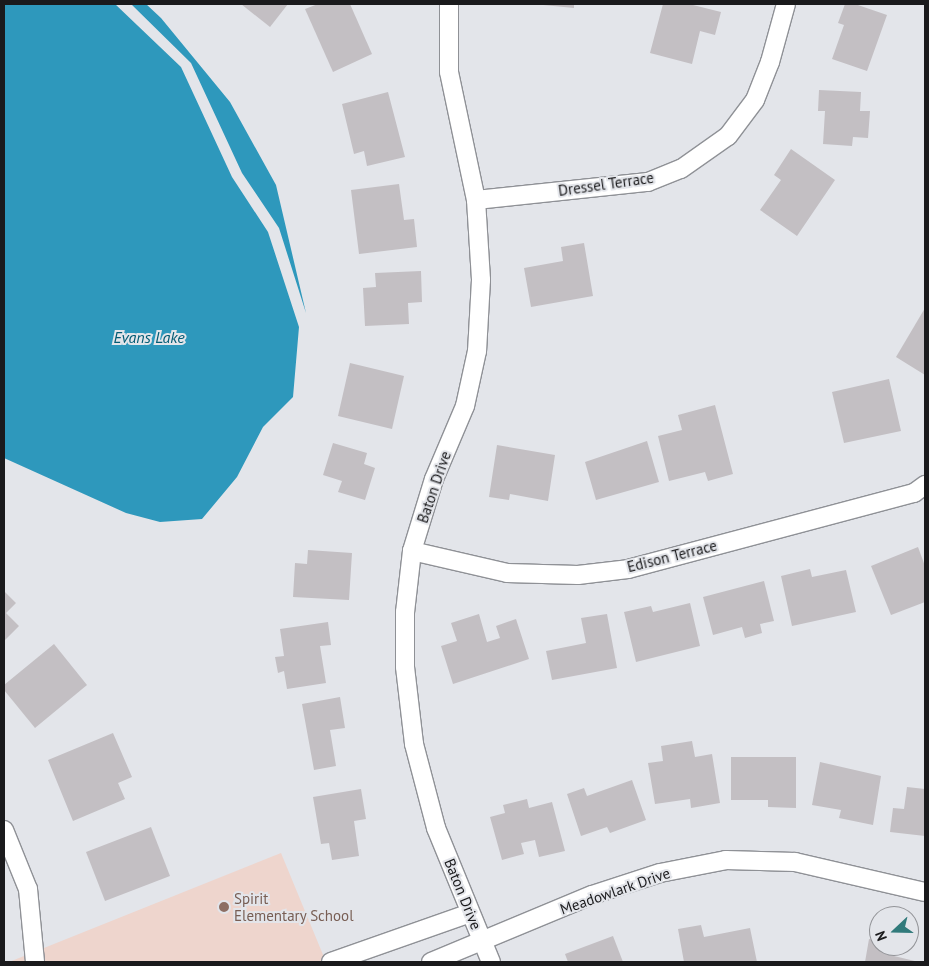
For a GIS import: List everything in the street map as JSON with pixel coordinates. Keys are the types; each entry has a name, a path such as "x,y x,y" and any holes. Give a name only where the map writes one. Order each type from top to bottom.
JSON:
{"street":[{"name":"Baton Drive","path":"449,4 449,72 476,200 481,280 477,351 465,406 434,479 412,551 405,612 405,668 414,744 436,828 491,962"},
{"name":"Dressel Terrace","path":"476,200 648,182 681,169 728,136 755,100 770,62 786,4"},
{"name":"Edison Terrace","path":"412,551 507,573 578,575 628,569 914,492 925,485"},
{"path":"4,830 28,889 35,962"},
{"name":"Meadowlark Drive","path":"431,962 592,895 660,873 726,860 795,862 925,892"},
{"path":"331,962 470,913"}],"shaded area":[{"name":"Spirit Elementary School","path":"281,853 326,962 9,962"}],"water":[{"name":"Evans Lake","path":"4,4 115,4 181,67 232,177 268,232 299,327 293,397 263,427 237,477 202,519 160,522 126,513 4,458"},
{"path":"131,4 146,4 161,18 230,102 276,185 306,313 279,228 242,173 191,63"}],"building":[{"path":"241,4 288,4 270,27"},
{"path":"318,4 350,4 372,54 333,72 305,9"},
{"path":"533,4 574,4 574,8"},
{"path":"663,4 689,4 721,12 715,35 700,31 692,64 650,53"},
{"path":"845,4 855,4 887,15 867,71 832,59 844,25 838,23"},
{"path":"819,90 861,92 860,111 870,111 868,138 853,137 852,146 823,144 825,111 818,111"},
{"path":"388,92 405,157 367,166 364,151 354,154 342,104"},
{"path":"791,149 835,180 797,236 760,210 781,180 774,175"},
{"path":"399,184 404,220 414,219 417,247 359,254 351,190"},
{"path":"584,243 593,296 531,307 524,268 563,261 561,247"},
{"path":"421,271 422,302 408,303 409,324 365,326 363,288 376,287 375,273"},
{"path":"925,308 925,375 896,357"},
{"path":"350,363 404,376 392,429 338,416"},
{"path":"889,379 901,431 844,443 832,392"},
{"path":"715,405 733,474 708,481 705,472 669,481 658,436 682,430 678,415"},
{"path":"647,441 659,482 596,500 585,462"},
{"path":"333,443 367,453 364,464 375,468 365,500 338,492 342,481 323,475"},
{"path":"497,445 555,455 548,501 510,494 509,500 489,497"},
{"path":"918,547 925,566 925,602 891,615 871,566"},
{"path":"308,550 352,553 349,600 293,597 295,563 307,564"},
{"path":"810,569 812,577 846,570 856,612 792,626 781,576"},
{"path":"764,581 774,621 760,624 762,633 745,638 742,627 713,635 703,597"},
{"path":"4,591 16,603 6,613 19,626 4,641"},
{"path":"690,603 700,646 636,662 624,612 651,606 653,612"},
{"path":"479,614 487,642 500,638 496,626 516,619 529,659 453,684 441,646 457,641 451,623"},
{"path":"607,614 617,668 552,680 546,651 586,643 581,618"},
{"path":"328,622 331,645 320,646 326,683 287,689 284,671 278,673 275,657 284,656 280,629"},
{"path":"54,644 87,685 35,728 4,690 4,685"},
{"path":"340,697 345,728 330,730 336,766 314,770 302,704"},
{"path":"113,733 132,777 118,783 125,799 73,821 48,760"},
{"path":"692,741 695,757 712,754 720,803 691,808 690,799 655,804 648,763 663,761 661,746"},
{"path":"731,757 796,757 796,808 768,807 768,800 731,800"},
{"path":"820,762 881,776 873,825 839,818 841,810 812,805"},
{"path":"632,780 646,820 610,833 607,827 581,836 567,794 584,788 587,796"},
{"path":"907,787 925,789 925,836 890,832 893,808 904,809"},
{"path":"361,789 366,819 354,821 359,856 332,860 329,843 321,844 313,797"},
{"path":"527,799 529,808 552,802 565,851 539,857 535,840 521,843 524,854 502,860 490,817 505,813 503,805"},
{"path":"151,827 170,876 105,901 86,852"},
{"path":"701,925 704,937 750,928 757,962 684,962 678,929"},
{"path":"613,936 623,962 568,962 565,954"},
{"path":"869,939 869,956 894,956 919,962 865,962"}],"place":[{"name":"Spirit Elementary School","path":"224,907"}]}
